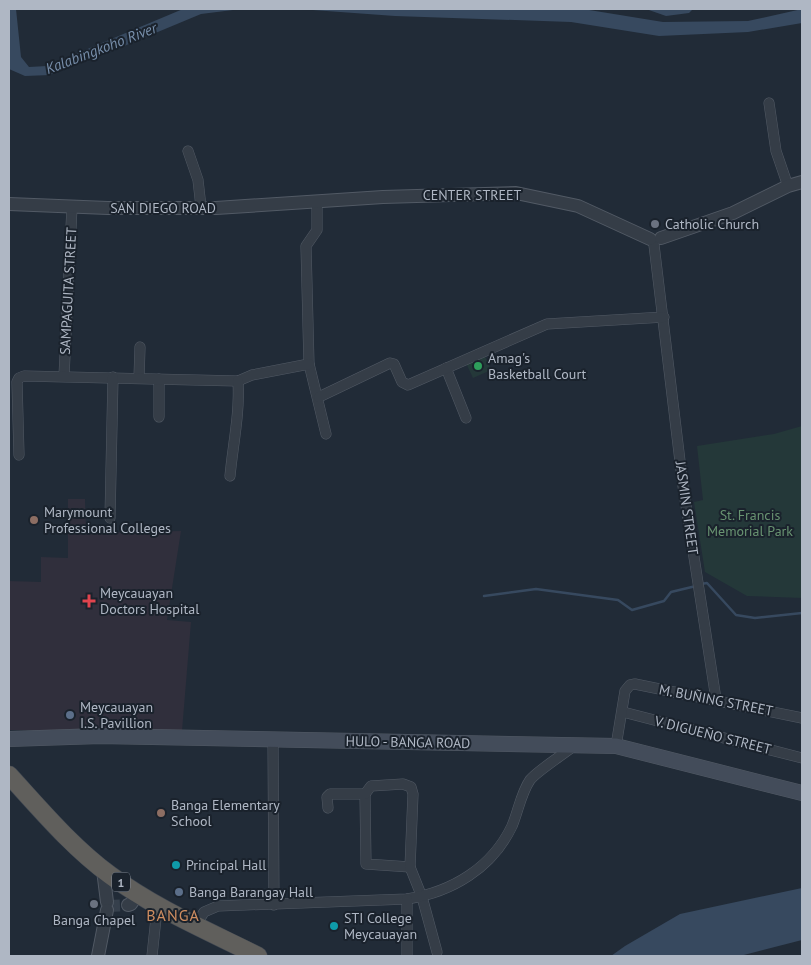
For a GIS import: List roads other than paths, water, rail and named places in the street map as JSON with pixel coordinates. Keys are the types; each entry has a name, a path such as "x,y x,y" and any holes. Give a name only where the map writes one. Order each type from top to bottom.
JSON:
{"highway":[{"name":"1","path":"9,776 82,853 133,899 161,906 258,956"}],"main road":[{"name":"HULO - BANGA ROAD","path":"9,739 59,736 616,746 802,793"}],"street":[{"path":"769,103 776,150 788,186"},
{"path":"188,151 198,180 201,207"},
{"path":"655,240 734,213 788,186 802,182"},
{"name":"CENTER STREET","path":"316,202 436,194 516,193 578,206 655,240"},
{"path":"316,202 317,230 306,246 309,364 319,397 326,434"},
{"name":"SAN DIEGO ROAD","path":"9,204 72,207 201,207 316,202"},
{"name":"SAMPAGUITA STREET","path":"64,376 72,207"},
{"name":"JASMIN STREET","path":"655,240 683,486 716,699"},
{"path":"319,397 390,363 394,364 405,384 547,324 664,317"},
{"path":"139,378 140,347"},
{"path":"19,455 13,425 17,382 24,376 238,381 252,374 309,364"},
{"path":"446,368 466,418"},
{"path":"110,518 113,377"},
{"path":"158,378 160,417"},
{"path":"230,476 235,425 240,406 238,381"},
{"name":"M. BUÑING STREET","path":"623,712 626,692 630,685 635,684 802,718"},
{"path":"616,746 623,712"},
{"name":"V. DIGUEÑO STREET","path":"623,712 802,758"},
{"path":"273,740 274,904"},
{"path":"196,925 204,912 218,906 407,899 422,897 458,883 496,853 511,828 531,779 575,745"},
{"path":"410,867 366,864 365,794 371,786 403,784 411,787 413,794 410,867 422,897 438,952"},
{"path":"328,808 327,797 330,794 365,794"},
{"path":"98,956 107,906 103,870"},
{"path":"407,899 407,956"},
{"path":"152,956 156,918 161,906"}],"water":[{"name":"Kalabingkoho River","path":"9,9 16,9 21,57 29,67 47,66 183,9 241,9 201,14 105,54 76,62 50,75 25,76 9,69"},
{"path":"299,9 583,9 663,22 748,21 802,9 802,23 748,32 659,36 571,22 395,16"},
{"path":"646,9 693,9 689,13 666,16"},
{"path":"802,888 802,940 740,956 611,956 680,914"}],"waterway":[{"path":"701,584 707,583 736,615 755,618 802,613"},
{"path":"484,596 536,589 618,600 632,610 664,601 671,592 696,586"}],"tunnel":[{"path":"108,906 128,905"}],"place":[{"name":"Catholic Church","path":"655,224"},
{"name":"Amag's Basketball Court","path":"478,366"},
{"name":"Marymount Professional Colleges","path":"34,520"},
{"name":"Meycauayan Doctors Hospital","path":"89,601"},
{"name":"Meycauayan I.S. Pavillion","path":"70,715"},
{"name":"Banga Elementary School","path":"161,813"},
{"name":"Principal Hall","path":"176,865"},
{"name":"Banga Barangay Hall","path":"179,892"},
{"name":"Banga Chapel","path":"94,904"},
{"name":"STI College Meycauayan","path":"334,926"}],"district":[{"name":"BANGA","path":"173,915"}],"park label":[{"name":"St. Francis Memorial Park","path":"750,524"}]}
